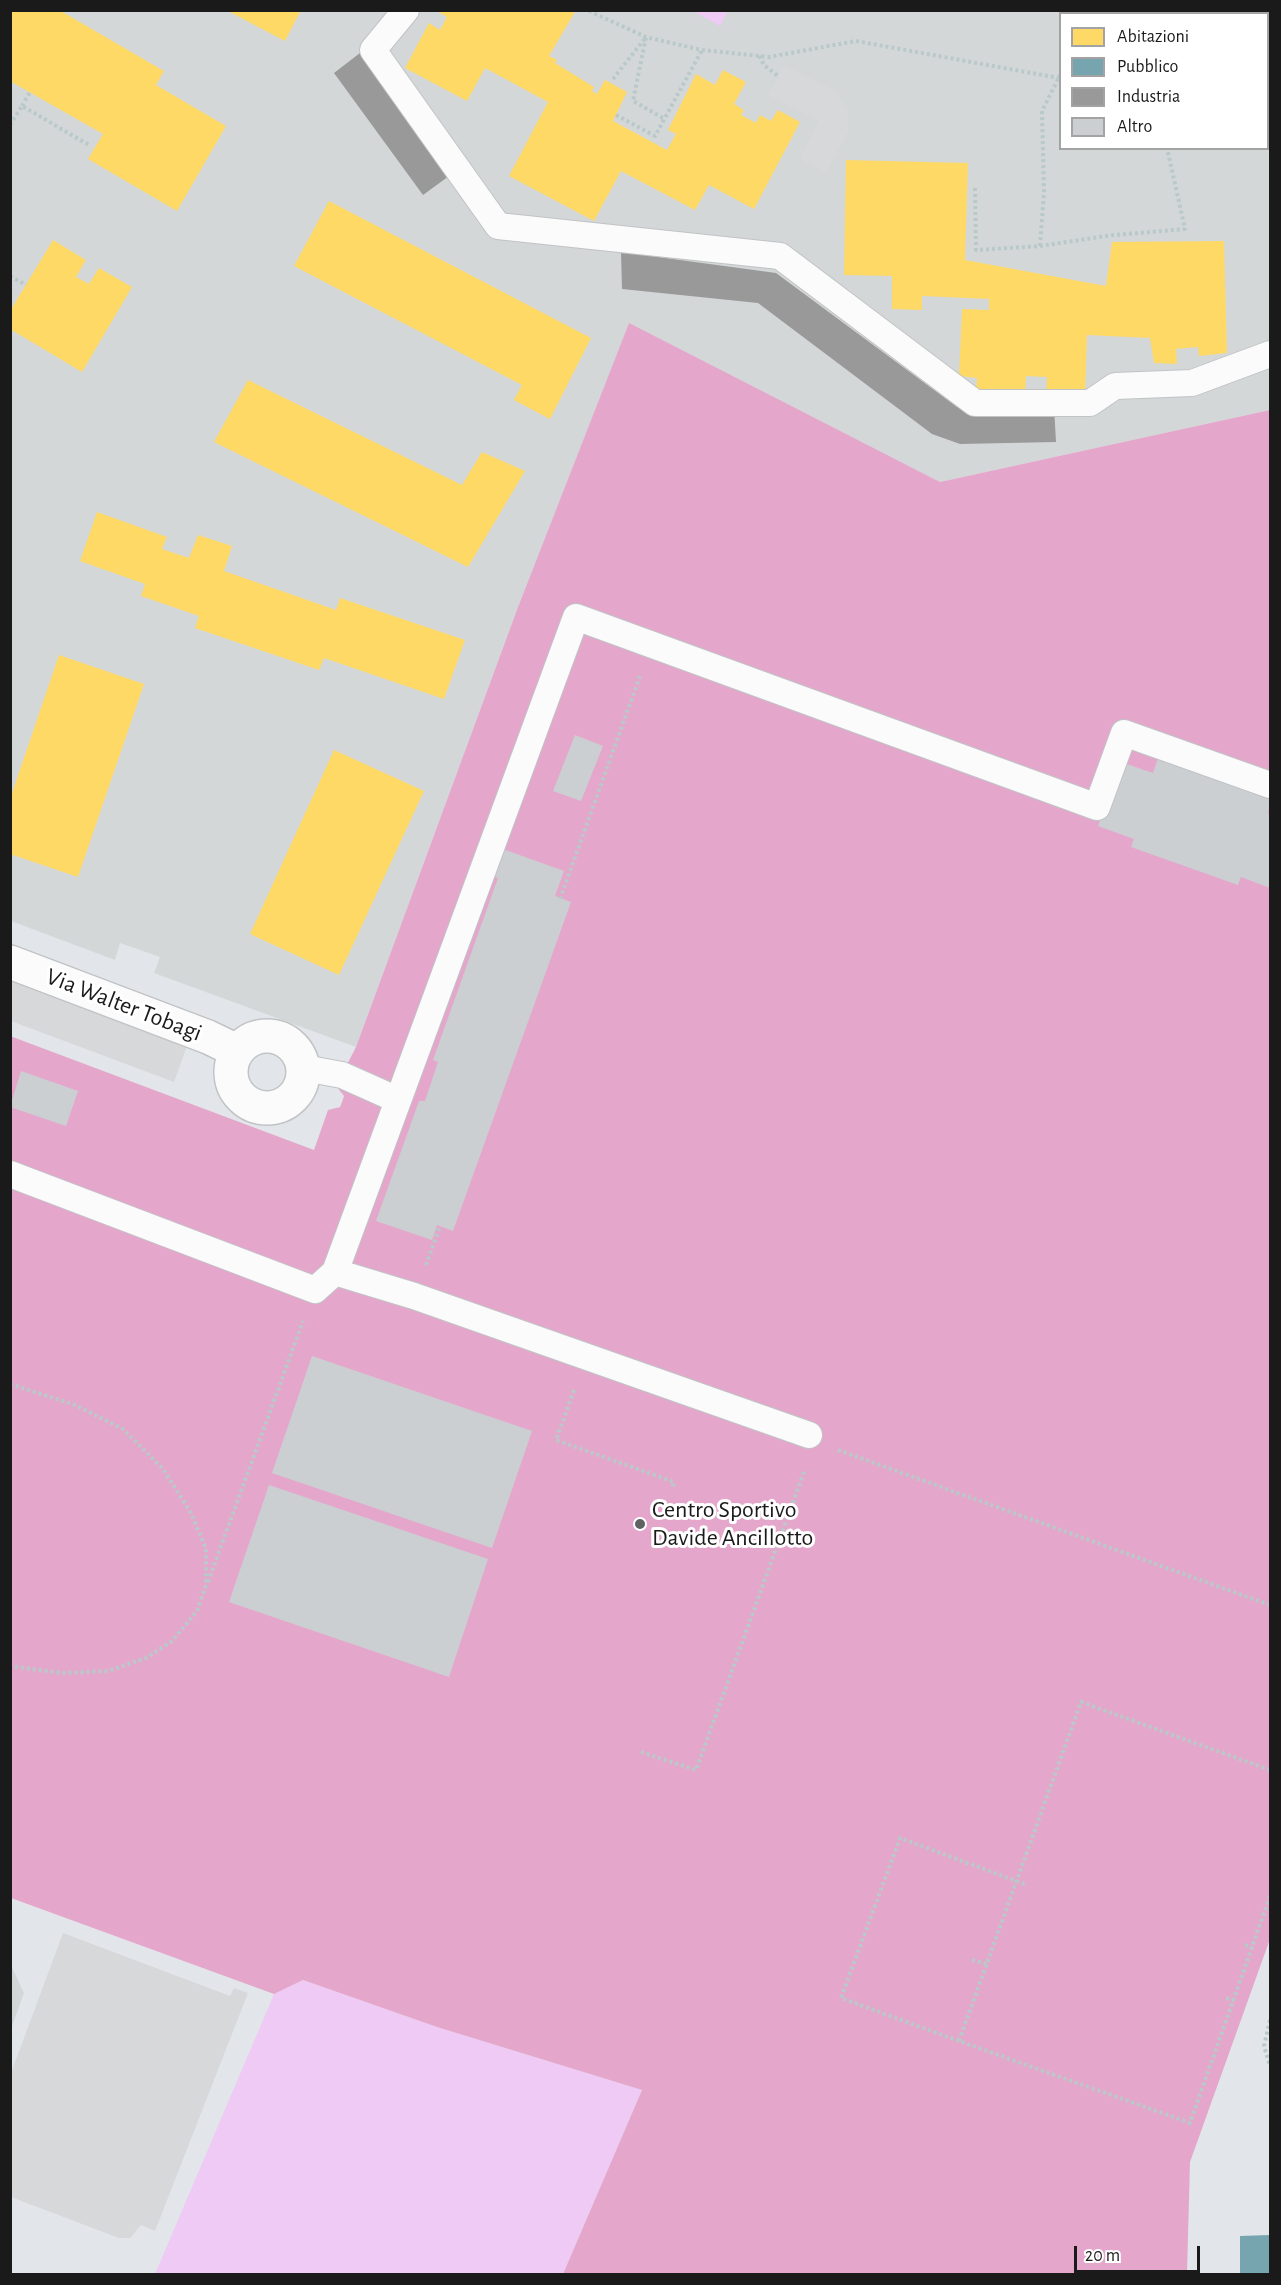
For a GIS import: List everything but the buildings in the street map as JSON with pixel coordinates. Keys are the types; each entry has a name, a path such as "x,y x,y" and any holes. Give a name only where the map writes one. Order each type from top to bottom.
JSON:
{"street":[{"name":"Via Walter Tobagi","path":"10,962 208,1037 237,1051"},
{"path":"270,1035 282,1038 300,1055 304,1068 303,1080 289,1101 267,1109 256,1107 238,1094 233,1084 232,1061 237,1051 257,1036 270,1035"}],"lane":[{"path":"406,10 373,51 498,226 780,256 975,403 1090,403 1115,386 1192,383 1270,354"},
{"path":"10,1174 315,1290 335,1272 576,617 1096,807 1124,733 1270,785"},
{"path":"304,1068 342,1075 398,1100"},
{"path":"335,1272 414,1296 812,1437"}],"path":[{"path":"589,10 646,37 702,50 759,56 856,41 1059,76"},
{"path":"613,79 646,37"},
{"path":"646,37 633,100 663,118"},
{"path":"616,115 655,136 702,50"},
{"path":"759,56 764,65 778,76"},
{"path":"1040,246 1044,192 1042,111 1059,78"},
{"path":"10,125 30,92"},
{"path":"22,106 89,146"},
{"path":"975,188 976,250 1040,246 1113,235 1185,229 1167,150"},
{"path":"10,276 26,285"},
{"path":"560,898 651,644"},
{"path":"10,1666 62,1673 108,1671 146,1658 172,1641 197,1611 315,1290"},
{"path":"586,1358 556,1440 674,1482 672,1489"},
{"path":"10,1384 75,1405 123,1429 163,1469 191,1513 206,1549 206,1585"},
{"path":"641,1752 696,1770 812,1437 1270,1605"},
{"path":"959,2041 1081,1702 1270,1770"},
{"path":"1027,1885 900,1838 841,1998 1190,2123 1270,1896"},
{"path":"1245,1945 1252,1947"},
{"path":"972,1960 987,1964"},
{"path":"1226,1998 1234,2000"},
{"path":"1270,2020 1264,2046 1270,2066"}],"shaded area":[{"path":"10,11 1270,11 1270,410 940,482 629,324 518,607 356,1047 154,973 160,957 120,943 115,960 11,921"},
{"path":"693,11 728,11 720,26"},
{"path":"784,65 837,92 848,112 848,132 826,173 800,159 819,121 768,95"},
{"name":"Centro Sportivo Davide Ancillotto","path":"629,323 940,482 1270,410 1270,1939 1190,2162 1187,2274 563,2274 642,2090 437,2027 303,1980 274,1994 11,1898 10,1036 314,1150 328,1110 340,1107 342,1102 344,1096 336,1086 356,1047 518,607"},
{"path":"10,980 187,1046 174,1082 11,1021"},
{"path":"63,1933 230,1996 234,1988 248,1993 155,2231 141,2225 130,2238 119,2238 11,2197 11,2073"},
{"path":"11,1965 24,1993 11,2029"},
{"path":"303,1980 437,2027 642,2090 563,2274 155,2274 274,1994"}],"place":[{"name":"Centro Sportivo Davide Ancillotto","path":"640,1524"}]}
